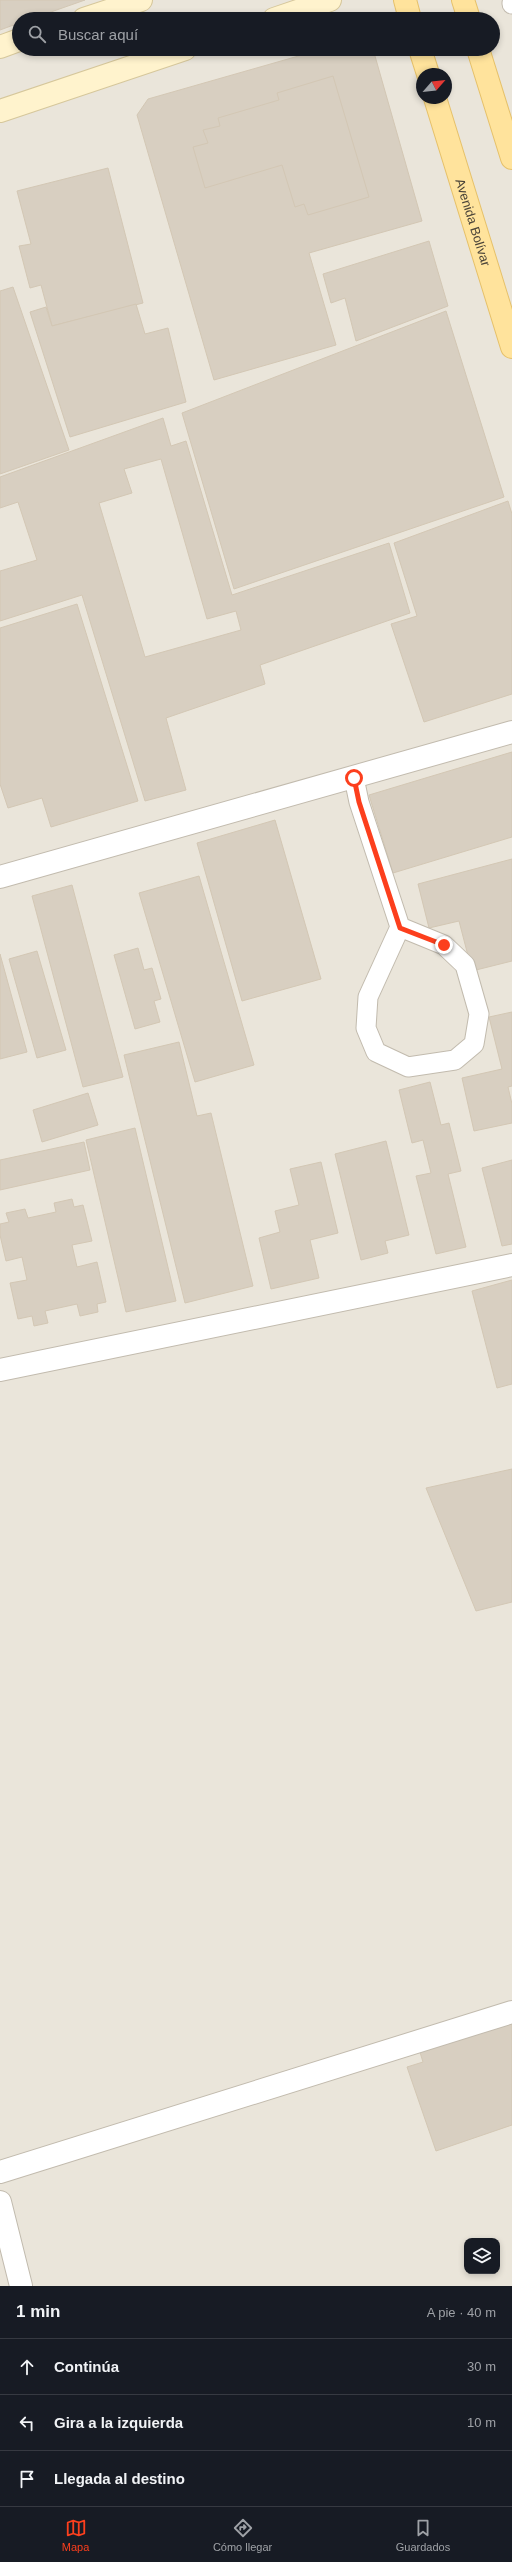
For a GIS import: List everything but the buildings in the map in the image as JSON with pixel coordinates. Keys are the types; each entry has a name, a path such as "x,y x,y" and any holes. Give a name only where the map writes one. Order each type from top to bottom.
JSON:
{"main road":[{"path":"405,0 408,12"},
{"path":"463,0 467,12"},
{"path":"422,56 426,68"},
{"path":"480,56 512,158"},
{"name":"Avenida Bolívar","path":"437,104 512,347"}],"street":[{"path":"105,12 141,0"},
{"path":"295,12 330,0"},
{"path":"0,47 12,43"},
{"path":"0,111 164,56"},
{"path":"0,877 354,778 512,732"},
{"path":"0,1370 512,1265"},
{"path":"0,2172 512,2012"},
{"path":"0,2202 21,2286"}],"lane":[{"path":"354,778 359,802 400,928 368,997 366,1028 376,1052 408,1067 455,1060 474,1044 479,1014 465,965 444,945 400,928"}],"shaded area":[{"path":"0,0 512,0 512,2286 0,2286"}],"route":[{"path":"354,778 359,802 400,928 444,945"}]}
